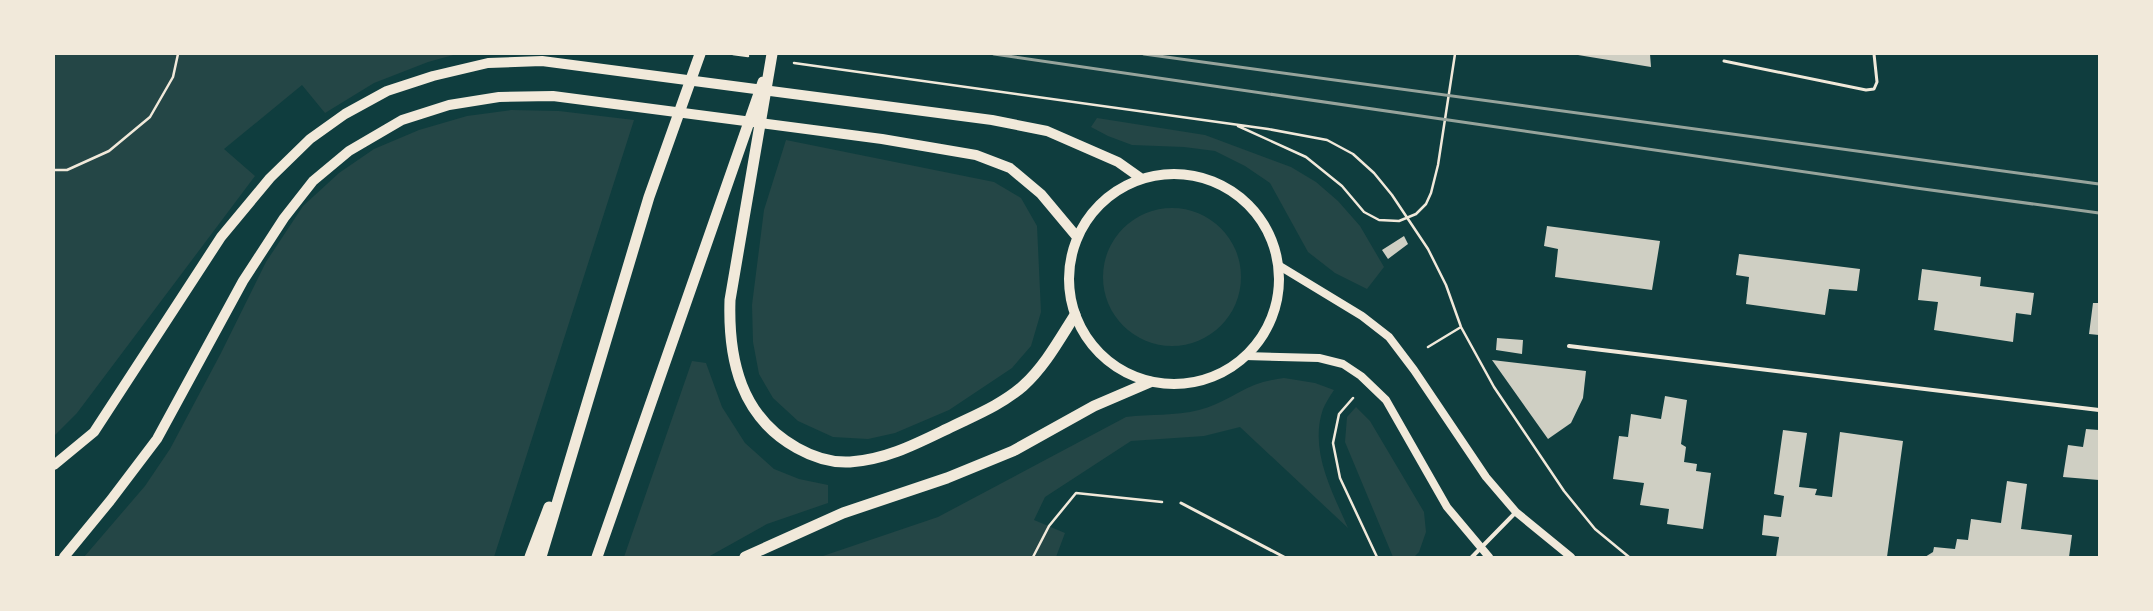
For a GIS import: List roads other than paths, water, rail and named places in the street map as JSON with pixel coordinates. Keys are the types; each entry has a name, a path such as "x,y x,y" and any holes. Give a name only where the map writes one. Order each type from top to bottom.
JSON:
{"highway":[{"path":"541,557 650,197 700,54"},
{"path":"597,557 772,54"},
{"path":"772,54 730,308 729,332 741,384 751,404 773,431 784,441 817,457 833,461 849,462 888,455 1001,403 1023,386 1043,365 1075,315"},
{"path":"745,557 843,514 946,478 1013,451 1094,406 1150,382"},
{"path":"530,557 582,419"}],"main road":[{"path":"54,465 94,432 221,237 270,178 310,139 345,114 387,91 433,76 488,63 542,60 992,120 1047,131 1118,162 1142,179"},
{"path":"64,557 110,501 157,439 243,280 284,218 313,181 349,151 402,120 449,105 499,97 553,96 882,139 976,155 1010,168 1041,194 1077,237"},
{"path":"1172,174 1202,178 1230,190 1253,210 1270,236 1278,266 1277,299 1265,330 1245,356 1225,371 1201,381 1176,385 1150,382 1126,373 1104,358 1087,339 1075,315 1069,289 1070,262 1077,237 1093,211 1115,192 1142,179 1172,174"},
{"path":"1278,266 1362,316 1389,337 1414,370 1486,477 1516,512 1571,557"},
{"path":"1245,356 1320,358 1343,364 1361,376 1386,400 1448,507 1479,548 1489,557"}],"street":[{"path":"1569,346 2099,410"},
{"path":"1472,557 1479,548 1516,512"}],"lane":[{"path":"1724,61 1866,90 1874,89 1877,82 1874,54"},
{"path":"1181,503 1284,557"}],"railway":[{"path":"994,54 1916,188 2099,213"},
{"path":"1144,54 2099,184"}]}
